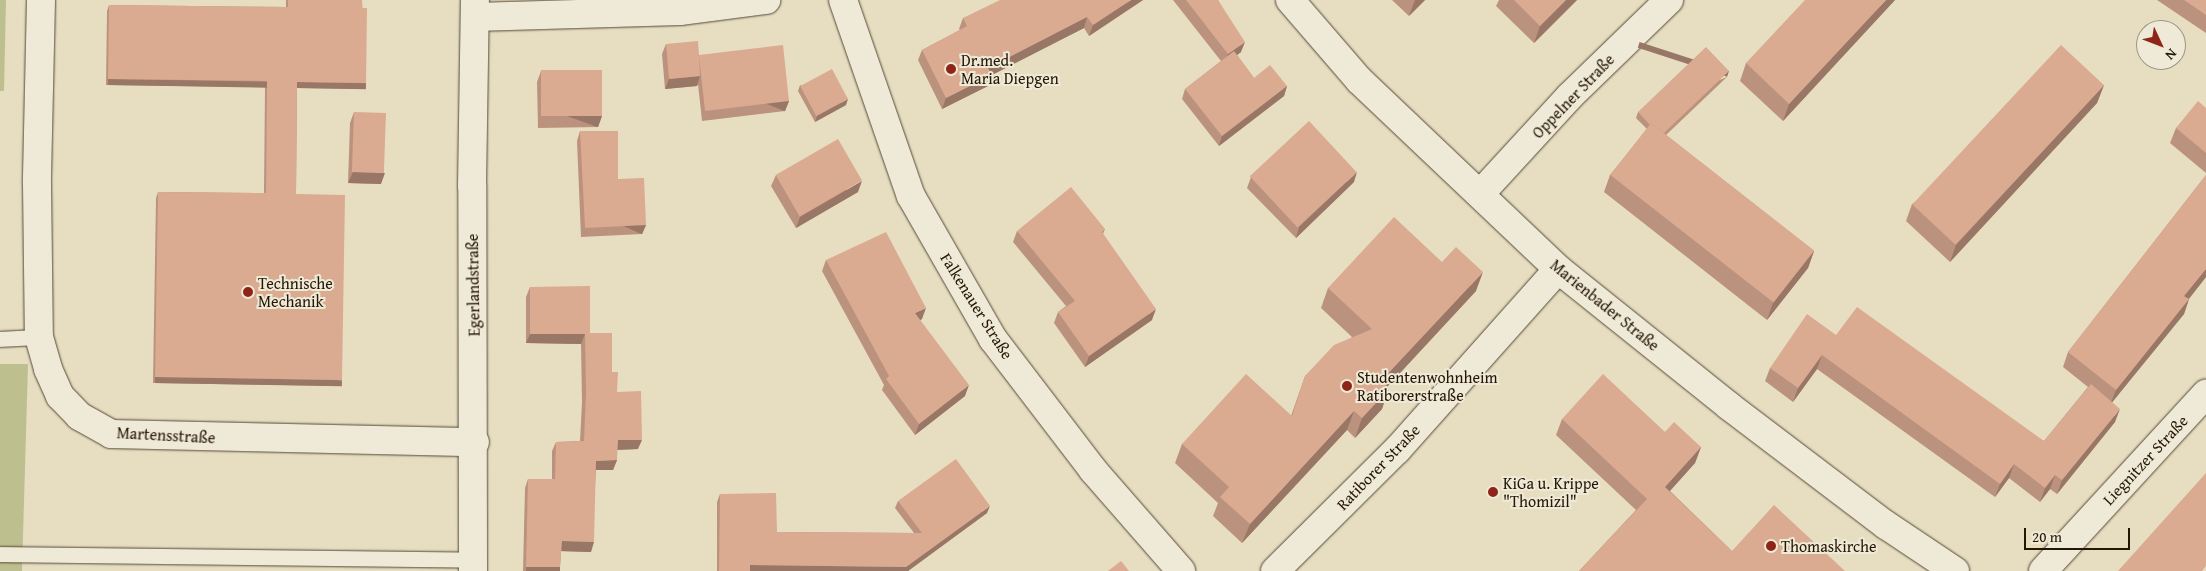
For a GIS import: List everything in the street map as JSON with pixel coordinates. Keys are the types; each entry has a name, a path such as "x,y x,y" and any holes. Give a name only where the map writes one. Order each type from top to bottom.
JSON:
{"street":[{"name":"Martensstraße","path":"41,0 37,183 39,337 48,369 60,396 78,416 112,434 475,442"},
{"path":"475,8 680,11 766,0"},
{"name":"Falkenauer Straße","path":"843,0 911,196 993,339 1093,470 1181,571"},
{"name":"Marienbader Straße","path":"1290,0 1359,80 1558,269 1752,424 1886,525 1955,571"},
{"name":"Oppelner Straße","path":"1480,194 1570,96 1669,0"},
{"name":"Egerlandstraße","path":"473,566 475,442 472,186 475,8"},
{"name":"Ratiborer Straße","path":"1275,571 1397,450 1558,269"},
{"name":"Liegnitzer Straße","path":"2042,571 2206,394"}],"lane":[{"path":"0,339 39,337"},
{"path":"0,554 473,566"}],"green space":[{"path":"0,0 6,0 4,91 0,91"},
{"path":"0,364 28,364 22,571 0,571"}],"building":[{"path":"288,0 362,0 362,8 367,8 366,83 297,82 296,194 345,195 342,380 155,377 158,192 266,193 267,81 108,79 109,5 288,7"},
{"path":"1000,0 1131,0 1093,25 1087,17 988,68 992,75 946,98 922,50 967,26 963,18"},
{"path":"1186,0 1218,0 1245,42 1228,54"},
{"path":"1514,0 1566,0 1540,26"},
{"path":"1805,0 1886,0 1789,104 1746,63"},
{"path":"2184,0 2206,0 2206,15"},
{"path":"698,41 699,55 783,45 789,101 705,111 699,56 700,76 669,79 666,44"},
{"path":"2061,45 2104,85 1955,245 1912,204"},
{"path":"1706,47 1729,71 1664,133 1651,123 1650,125 1638,112"},
{"path":"1234,51 1254,78 1270,65 1287,86 1222,136 1185,89"},
{"path":"832,69 848,99 816,116 800,86"},
{"path":"541,70 602,70 602,116 541,116"},
{"path":"2198,101 2206,108 2206,153 2176,128"},
{"path":"354,112 386,113 384,173 352,172"},
{"path":"1309,121 1357,172 1298,227 1250,176"},
{"path":"1651,123 1814,250 1773,302 1610,175"},
{"path":"580,131 618,131 618,179 644,178 646,225 585,228"},
{"path":"838,139 862,181 800,217 776,175"},
{"path":"2206,175 2206,269 2184,296 2189,299 2116,390 2068,352"},
{"path":"1071,187 1105,229 1102,232 1156,309 1089,356 1058,312 1075,301 1017,231"},
{"name":"Studentenwohnheim Ratiborerstraße","path":"1394,217 1442,262 1456,247 1483,272 1381,381 1389,389 1362,418 1354,411 1250,524 1220,497 1229,487 1182,444 1246,374 1292,416 1305,376 1334,345 1372,329 1328,288"},
{"path":"886,232 926,308 915,313 969,385 919,424 886,379 889,376 826,260"},
{"path":"590,286 590,333 612,333 612,372 618,372 617,392 641,391 642,440 618,440 617,460 596,461 594,542 562,541 560,567 526,567 528,479 555,479 556,442 584,441 586,392 585,334 530,334 530,287"},
{"path":"1857,307 2044,441 2091,384 2120,409 2062,480 2055,475 2045,488 2014,464 2000,484 1822,355 1798,388 1770,368 1807,314 1836,335"},
{"path":"1603,374 1665,432 1674,422 1701,447 1665,487 1732,551 1774,505 1845,571 1579,571 1647,499 1562,419"},
{"path":"956,459 990,506 906,567 750,565 750,571 719,571 720,494 776,493 777,532 922,533 898,501"},
{"path":"2206,473 2206,566 2202,571 2118,571"},
{"path":"1121,561 1129,571 1108,571"}],"place":[{"name":"Dr.med. Maria Diepgen","path":"951,69"},
{"name":"Technische Mechanik","path":"248,292"},
{"name":"Studentenwohnheim Ratiborerstraße","path":"1347,386"},
{"name":"KiGa u. Krippe \"Thomizil\"","path":"1493,492"},
{"name":"Thomaskirche","path":"1771,546"}]}
